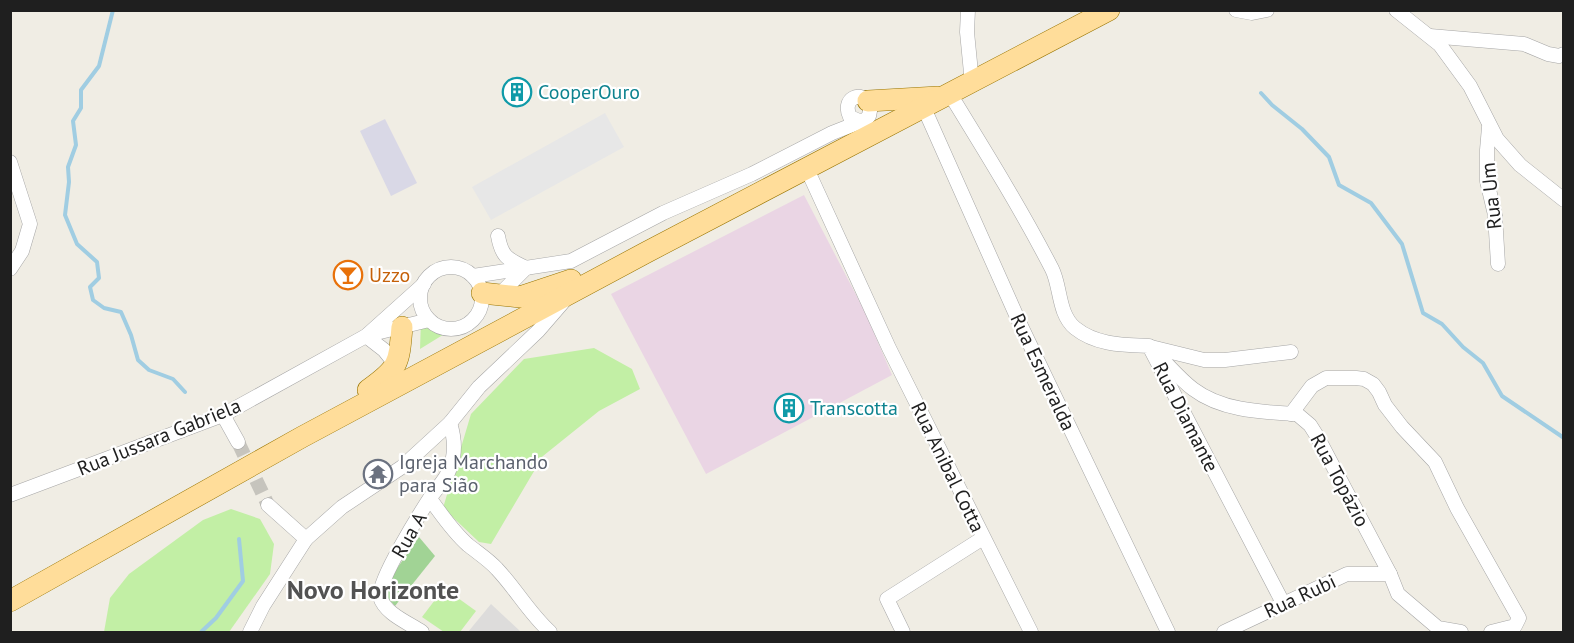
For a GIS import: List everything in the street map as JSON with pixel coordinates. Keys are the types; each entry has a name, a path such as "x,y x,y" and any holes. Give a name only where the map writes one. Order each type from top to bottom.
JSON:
{"main road":[{"path":"10,601 302,437 647,252 1109,10"},
{"path":"868,101 947,95"},
{"path":"484,288 520,297 647,252"},
{"path":"478,343 537,292"},
{"path":"302,437 384,379 399,358 402,327"}],"street":[{"path":"968,10 967,32 972,82"},
{"path":"1236,10 1252,13 1267,10"},
{"path":"1396,10 1440,45 1470,86 1489,127 1520,165 1563,200"},
{"path":"1430,36 1524,44 1548,54 1559,56 1563,54"},
{"name":"Rua Diamante","path":"947,95 1000,176 1050,264 1069,322 1082,333 1112,345 1149,346 1283,603"},
{"path":"484,288 526,268 571,261 663,213 752,174 869,116 871,106 868,101 864,98 853,98 849,102 847,112 832,133"},
{"name":"Rua Esmeralda","path":"924,108 1021,326 1168,633"},
{"path":"847,112 850,117 859,121"},
{"name":"Rua Um","path":"1489,127 1487,180 1495,215 1498,264"},
{"path":"10,162 30,224 22,251 10,269"},
{"name":"Rua Anibal Cotta","path":"807,170 889,348 1031,633"},
{"path":"498,236 504,256 526,268"},
{"path":"450,266 465,270 484,288 479,313 463,327 441,328 429,320 421,305 420,294 424,284 437,271 450,266"},
{"path":"484,288 526,268"},
{"name":"Rua Jussara Gabriela","path":"10,495 223,415 366,336 424,284"},
{"path":"250,633 263,606 306,539 342,507 402,467 450,423 479,387 538,331 572,293"},
{"name":"Rua Jussara Gabriela","path":"366,336 429,320"},
{"path":"366,336 384,350 396,364"},
{"path":"1149,346 1204,360 1225,360 1291,352"},
{"path":"1149,346 1191,388 1205,397 1232,408 1291,414 1312,386 1326,378 1364,379 1373,384 1390,412 1436,462 1457,508 1519,618 1515,626 1491,633"},
{"name":"Rua Topázio","path":"1291,414 1304,418 1317,436 1390,574"},
{"path":"223,415 238,442"},
{"name":"Rua A","path":"422,633 388,608 381,599 380,590 391,565 450,470 455,442 450,423"},
{"path":"430,499 453,530 494,566 550,633"},
{"path":"268,505 306,539"},
{"path":"903,633 887,599 983,538"},
{"name":"Rua Rubi","path":"1224,633 1347,574 1390,574"},
{"path":"1390,574 1398,594 1438,628 1461,633"}],"shaded area":[{"path":"605,113 624,147 491,220 472,187"},
{"path":"385,119 417,183 391,196 360,131"},
{"name":"Transcotta","path":"804,195 865,312 892,375 706,474 611,294"},
{"path":"491,604 521,632 468,632"}],"green space":[{"path":"421,320 446,333 420,349"},
{"path":"594,348 632,369 640,389 599,411 543,456 491,544 479,542 443,508 471,414 524,359"},
{"path":"231,509 260,519 274,544 270,574 229,632 104,632 110,598 129,574 203,520"},
{"path":"419,537 435,556 395,606 386,596 386,584"},
{"path":"444,588 476,611 460,632 444,632 422,617"}],"waterway":[{"path":"113,10 99,66 81,90 81,108 73,121 76,145 68,167 69,182 65,215 77,244 97,262 99,278 90,287 93,300 104,308 121,312 138,360 149,370 173,379 185,392"},
{"path":"1261,93 1302,129 1329,157 1339,185 1371,203 1402,244 1423,313 1442,324 1463,347 1483,363 1502,396 1564,438"},
{"path":"201,632 216,618 243,581 239,539"}],"tunnel":[{"path":"238,442 268,505"}],"place":[{"name":"CooperOuro","path":"517,92"},
{"name":"Uzzo","path":"348,275"},
{"name":"Transcotta","path":"789,408"},
{"name":"Igreja Marchando para Sião","path":"378,474"}],"district":[{"name":"Novo Horizonte","path":"373,590"}]}
